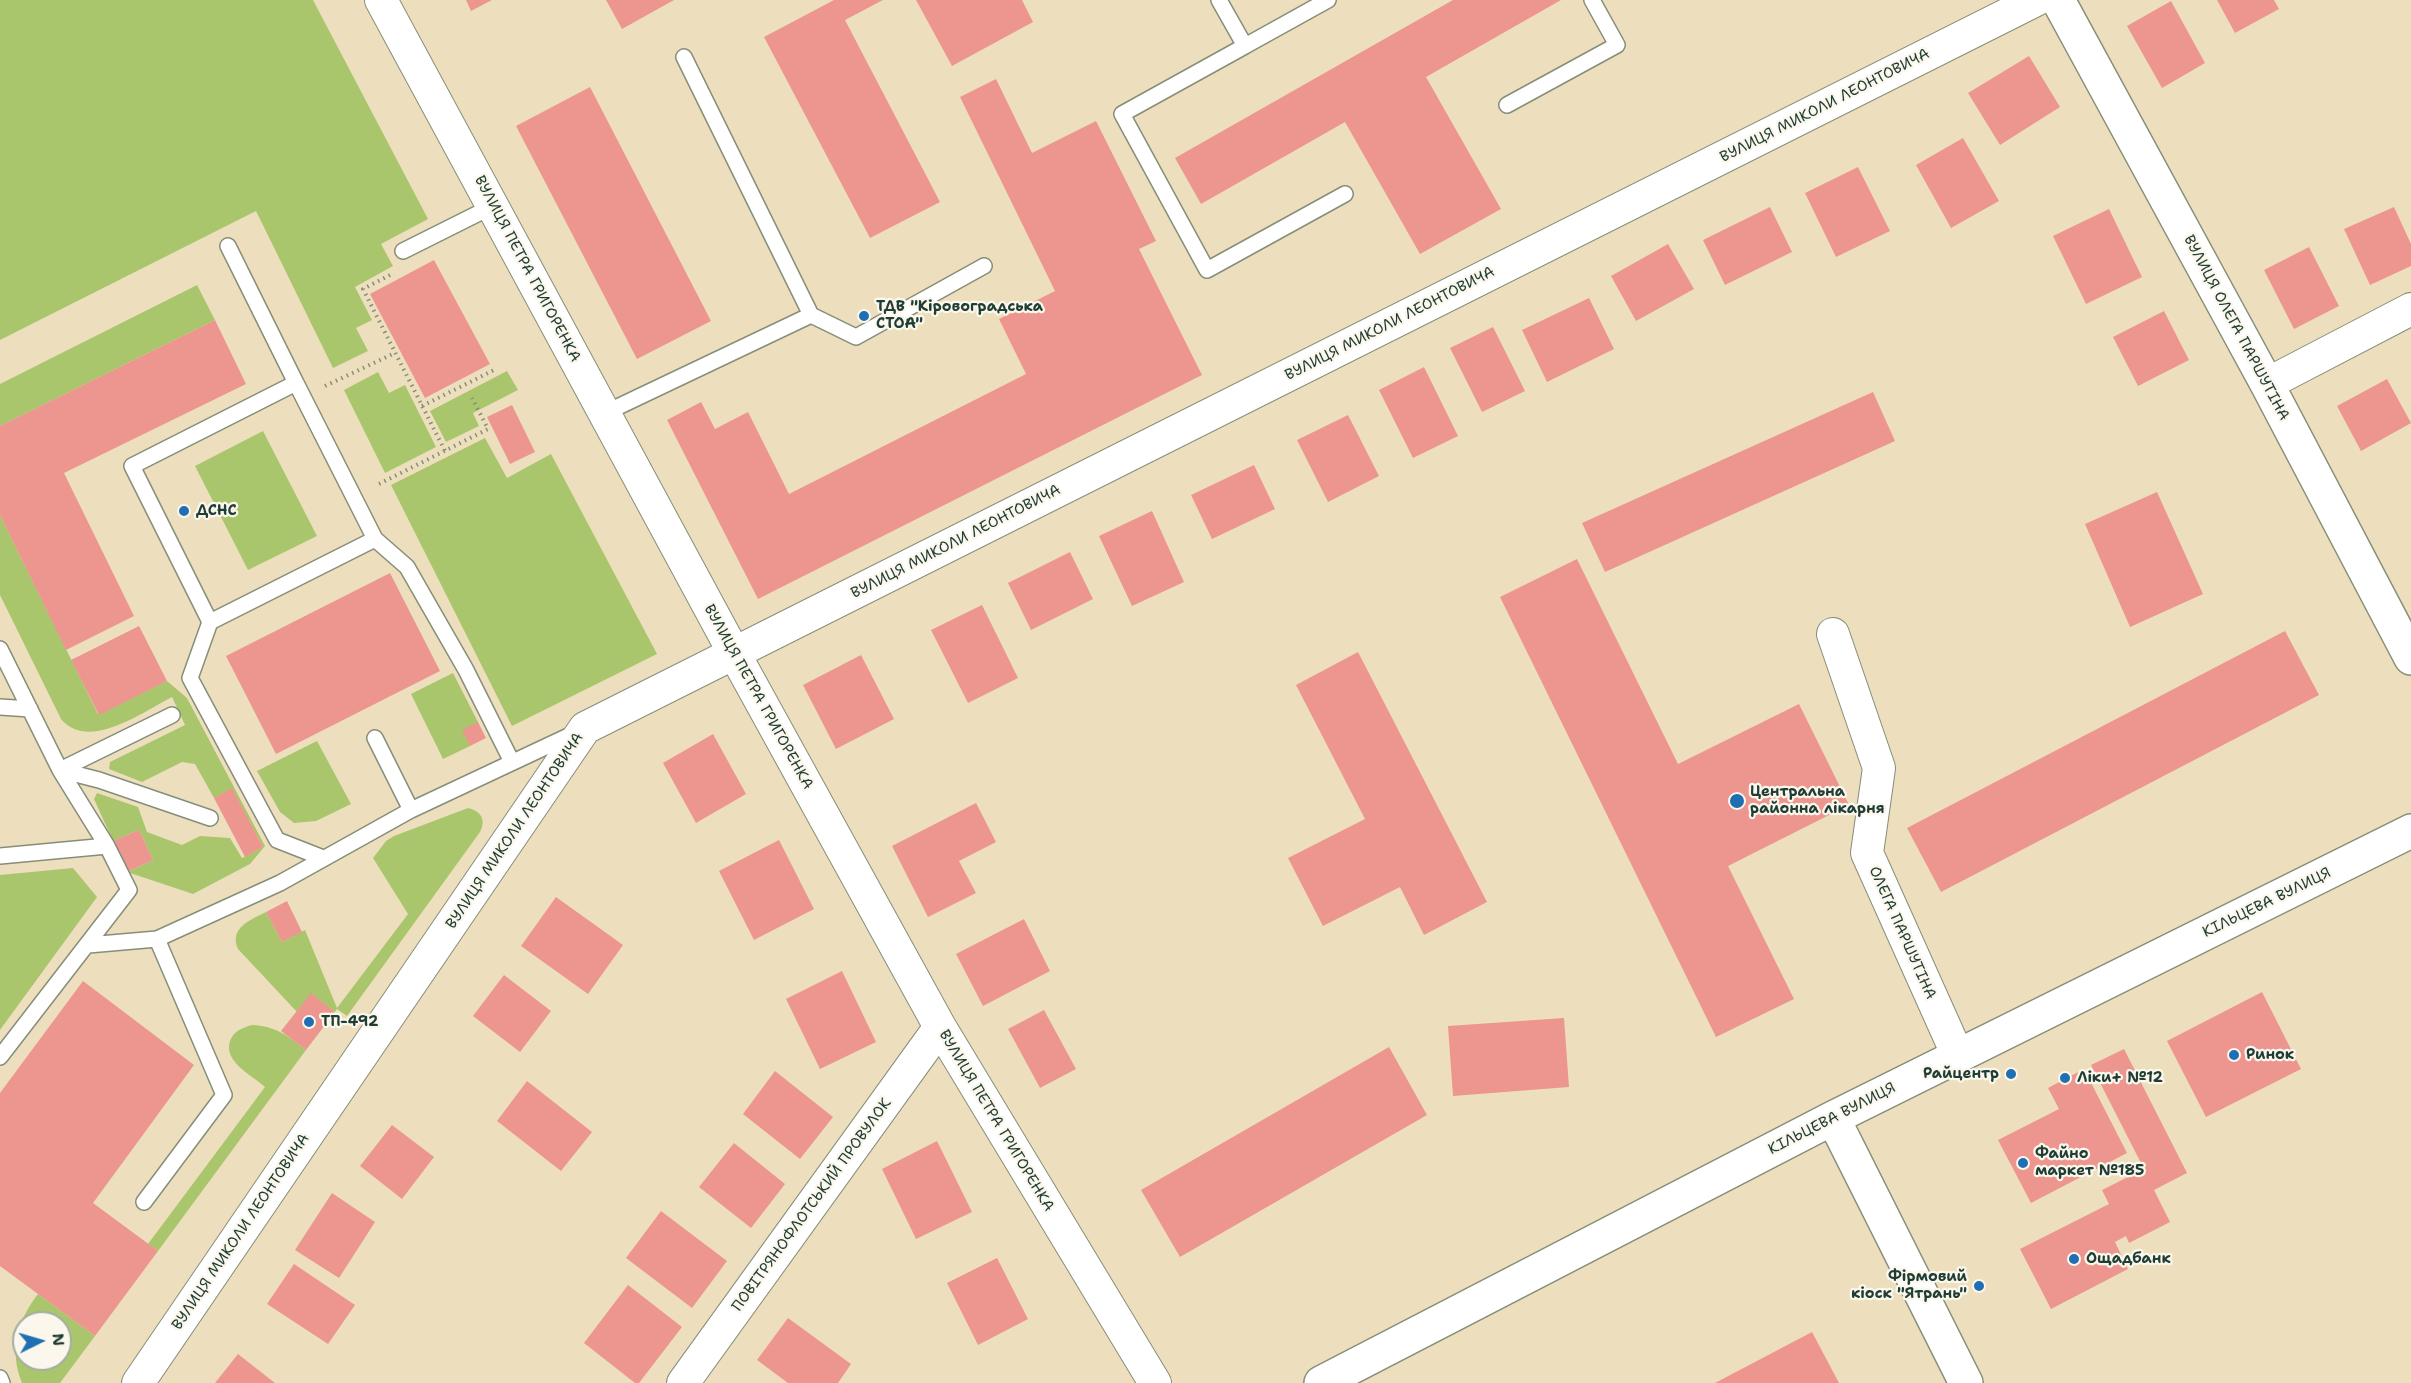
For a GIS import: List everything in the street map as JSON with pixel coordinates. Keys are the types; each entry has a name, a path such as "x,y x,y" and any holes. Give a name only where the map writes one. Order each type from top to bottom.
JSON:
{"street":[{"name":"ВУЛИЦЯ ПЕТРА ГРИГОРЕНКА","path":"381,0 734,653 940,1027 1155,1383"},
{"name":"ВУЛИЦЯ МИКОЛИ ЛЕОНТОВИЧА","path":"138,1383 585,728 2036,0"},
{"name":"ВУЛИЦЯ ОЛЕГА ПАРШУТІНА","path":"2058,0 2267,384 2411,658"},
{"path":"2267,384 2411,309"},
{"name":"ОЛЕГА ПАРШУТІНА","path":"1833,634 1879,768 1867,853 1958,1056"},
{"name":"КІЛЬЦЕВА ВУЛИЦЯ","path":"1321,1383 1833,1118 2411,831"},
{"name":"ПОВІТРЯНОФЛОТСЬКИЙ ПРОВУЛОК","path":"683,1383 940,1027"},
{"path":"1833,1118 1966,1383"}],"lane":[{"path":"1219,0 1245,46"},
{"path":"1328,0 1122,114 1207,270 1345,194"},
{"path":"1507,105 1617,45 1592,0"},
{"path":"684,57 812,315 856,337 984,266"},
{"path":"403,251 493,206"},
{"path":"228,246 375,539 407,567 466,670 512,762"},
{"path":"605,412 812,315"},
{"path":"210,622 132,466 300,390"},
{"path":"323,858 277,840 190,678 210,622 375,539"},
{"path":"0,649 60,770 107,846 129,890 0,1057"},
{"path":"0,707 30,709"},
{"path":"60,770 172,715"},
{"path":"88,945 157,939 280,883 411,810 585,728"},
{"path":"375,738 411,810"},
{"path":"60,770 99,780 210,818"},
{"path":"0,856 107,846"},
{"path":"144,1202 224,1095 157,939"},
{"path":"0,1378 2,1383"}],"path":[{"path":"396,272 363,289 445,451"},
{"path":"300,390 395,353"},
{"path":"422,406 496,369"},
{"path":"354,497 488,429 472,399"}],"green space":[{"path":"0,0 313,0 428,219 381,244 393,266 355,287 372,320 356,328 368,351 333,368 256,211 0,340"},
{"path":"197,285 215,320 0,426 0,384"},
{"path":"507,371 518,390 473,413 479,426 446,442 430,411"},
{"path":"378,372 389,393 405,385 436,447 385,473 344,390"},
{"path":"263,431 317,536 248,570 195,466"},
{"path":"485,438 507,478 551,454 657,654 512,726 391,485"},
{"path":"0,515 98,714 167,681 187,698 265,846 250,864 193,894 127,872 153,860 139,830 113,841 94,799 97,793 138,807 147,832 182,845 200,836 230,838 242,858 263,847 232,789 214,798 195,764 182,762 142,782 109,769 110,762 185,725 172,697 116,726 100,730 86,732 72,728 61,719 0,595"},
{"path":"453,673 478,722 470,746 443,759 411,694"},
{"path":"317,741 351,804 316,821 294,823 280,812 257,771"},
{"path":"468,808 477,811 482,817 483,824 480,832 347,1016 337,1009 335,1012 311,994 297,1012 238,949 236,935 239,930 266,912 282,942 305,930 337,1008 408,914 373,858 386,841 394,836"},
{"path":"73,868 97,897 0,1030 0,875"},
{"path":"252,1025 275,1030 306,1050 158,1251 148,1244 265,1087 235,1062 229,1049 234,1034"},
{"path":"38,1294 61,1311 27,1311"},
{"path":"72,1319 95,1336 72,1367"},
{"path":"18,1371 69,1371 60,1383 22,1383"}],"building":[{"path":"466,0 492,0 471,11"},
{"path":"606,0 674,0 622,29"},
{"path":"834,0 883,0 845,20 940,202 870,238 764,37"},
{"path":"916,0 1022,0 1033,22 952,66"},
{"path":"1453,0 1561,0 1426,77 1501,209 1420,254 1345,122 1201,204 1175,158"},
{"path":"2217,0 2274,0 2279,9 2235,33"},
{"path":"2171,1 2205,63 2162,88 2127,26"},
{"path":"2029,56 2060,107 2000,145 1968,93"},
{"path":"996,79 1032,153 1096,121 1156,241 1139,249 1202,375 758,599 667,420 701,402 715,429 748,412 789,494 1026,374 999,319 1055,291 960,97"},
{"path":"590,87 711,321 637,359 516,126"},
{"path":"1963,138 1999,201 1951,228 1916,165"},
{"path":"1858,167 1890,231 1836,257 1805,193"},
{"path":"1770,207 1792,252 1725,285 1703,240"},
{"path":"2394,207 2411,244 2411,266 2370,285 2344,229"},
{"path":"2109,209 2142,277 2086,304 2053,236"},
{"path":"1668,244 1694,289 1636,321 1611,276"},
{"path":"2309,247 2339,306 2294,329 2264,270"},
{"path":"434,260 490,364 425,398 370,294"},
{"path":"1589,298 1614,349 1547,382 1522,330"},
{"path":"2164,311 2189,360 2138,386 2113,337"},
{"path":"215,320 246,384 64,473 134,616 66,650 0,515 0,426"},
{"path":"1493,327 1525,391 1482,412 1450,348"},
{"path":"1424,367 1458,436 1413,458 1379,390"},
{"path":"2387,379 2411,423 2361,451 2337,406"},
{"path":"1873,392 1895,441 1605,572 1582,523"},
{"path":"512,405 535,452 510,464 487,417"},
{"path":"1348,415 1379,476 1328,502 1297,440"},
{"path":"1254,465 1275,509 1212,539 1191,495"},
{"path":"2157,492 2203,594 2130,627 2085,524"},
{"path":"1152,511 1184,582 1132,606 1099,536"},
{"path":"1070,552 1093,599 1031,630 1008,583"},
{"path":"1577,559 1678,764 1799,704 1849,805 1728,866 1794,999 1716,1037 1500,597"},
{"path":"390,573 440,671 276,754 226,656"},
{"path":"982,605 1018,678 968,703 931,630"},
{"path":"139,626 167,681 99,715 71,660"},
{"path":"2285,631 2319,695 1941,892 1907,828"},
{"path":"1358,652 1487,902 1424,935 1400,887 1323,926 1288,858 1365,819 1296,685"},
{"path":"861,655 894,719 836,749 803,685"},
{"path":"478,722 486,738 470,746 462,730"},
{"path":"713,734 746,794 696,823 663,763"},
{"path":"232,788 263,847 245,857 214,798"},
{"path":"976,803 996,842 959,861 976,893 928,917 892,846"},
{"path":"139,830 153,860 127,872 113,841"},
{"path":"779,840 814,909 754,940 719,871"},
{"path":"556,897 623,945 588,994 521,946"},
{"path":"287,901 302,932 282,942 266,912"},
{"path":"1024,919 1050,971 983,1006 956,954"},
{"path":"842,971 876,1042 820,1069 786,999"},
{"path":"504,975 551,1011 520,1052 473,1016"},
{"path":"83,981 194,1065 93,1203 158,1251 95,1336 72,1319 72,1311 61,1311 0,1266 0,1093"},
{"name":"Ринок","path":"2262,992 2301,1069 2206,1117 2167,1041"},
{"name":"ТП-492","path":"311,993 335,1012 306,1050 281,1031"},
{"path":"1044,1010 1076,1069 1040,1088 1008,1029"},
{"path":"1564,1018 1569,1087 1453,1096 1448,1026"},
{"path":"1389,1047 1427,1115 1180,1257 1141,1190"},
{"path":"2124,1049 2187,1173 2154,1190 2170,1222 2129,1243 2126,1236 2115,1242 2128,1269 2051,1309 2020,1249 2109,1204 2102,1190 2144,1169 2091,1065"},
{"path":"2084,1069 2127,1153 2031,1203 1998,1140 2059,1109 2048,1088"},
{"path":"775,1071 833,1117 800,1159 743,1114"},
{"path":"527,1081 592,1132 561,1171 497,1121"},
{"path":"392,1125 434,1157 402,1199 360,1166"},
{"path":"937,1141 972,1212 916,1239 882,1169"},
{"path":"734,1143 785,1184 751,1228 699,1187"},
{"path":"332,1193 375,1222 339,1278 295,1250"},
{"path":"661,1211 727,1261 692,1308 626,1258"},
{"path":"997,1258 1028,1319 978,1345 947,1283"},
{"path":"294,1264 355,1305 328,1344 267,1304"},
{"path":"628,1285 682,1327 639,1383 635,1383 584,1343"},
{"path":"788,1318 851,1364 838,1383 788,1383 757,1360"},
{"path":"1812,1332 1839,1383 1715,1383"},
{"path":"238,1354 275,1383 215,1383"}],"place":[{"name":"ТДВ \"Кіровоградська СТОА\"","path":"864,316"},
{"name":"ДСНС","path":"184,511"},
{"name":"Центральна районна лікарня","path":"1737,801"},
{"name":"ТП-492","path":"309,1022"},
{"name":"Ринок","path":"2234,1055"},
{"name":"Райцентр","path":"2011,1074"},
{"name":"Ліки+ №12","path":"2065,1078"},
{"name":"Файно маркет №185","path":"2023,1163"},
{"name":"Ощадбанк","path":"2074,1259"},
{"name":"Фірмовий кіоск \"Ятрань\"","path":"1979,1286"}]}
